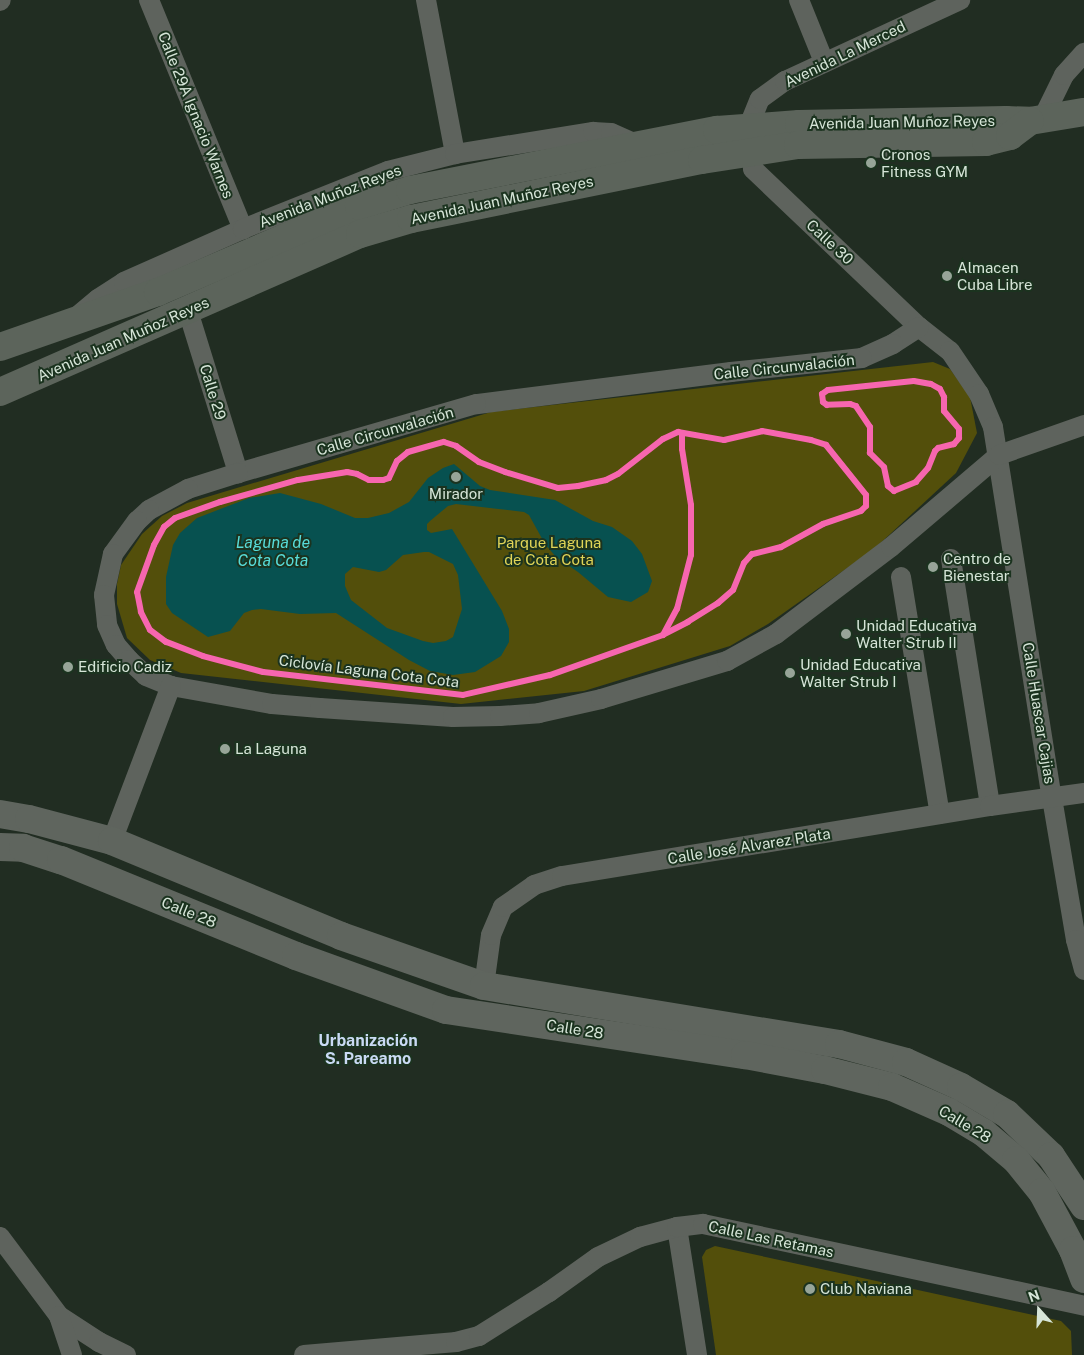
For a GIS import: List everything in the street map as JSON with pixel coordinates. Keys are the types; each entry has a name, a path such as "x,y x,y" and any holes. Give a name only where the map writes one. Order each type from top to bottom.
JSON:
{"main road":[{"name":"Avenida Juan Muñoz Reyes","path":"0,347 158,292 359,206 410,190 636,144 717,130 749,140 798,145 986,142 1010,136 1036,121 1084,112"},
{"name":"Avenida Juan Muñoz Reyes","path":"0,392 360,234 411,218 583,183 749,140"},
{"name":"Calle 28","path":"0,814 70,829 112,842 340,936 484,986 840,1044 906,1062 961,1087 1007,1114 1030,1134 1050,1156 1084,1206"},
{"path":"61,860 70,829"},
{"name":"Calle 28","path":"0,847 23,848 61,860 296,956 446,1010 479,1017 528,1022 745,1056 825,1070 892,1087 949,1112 984,1133 1016,1160 1042,1192 1061,1225 1084,1280"},
{"path":"479,1017 484,986"},
{"path":"745,1056 750,1028"},
{"path":"949,1112 961,1087"}],"street":[{"name":"Calle 29A Ignacio Warnes","path":"149,0 243,229"},
{"path":"426,0 455,154"},
{"path":"799,0 824,62"},
{"name":"Avenida La Merced","path":"749,140 760,99 785,81 960,0"},
{"path":"1036,121 1064,75 1084,54"},
{"name":"Avenida Muñoz Reyes","path":"73,321 98,299 124,282 243,229 388,172 455,154 604,131 636,144"},
{"name":"Calle 30","path":"749,140 753,169 919,327"},
{"name":"Calle 29","path":"188,311 238,473"},
{"path":"919,327 950,351 979,394 993,427 999,455 1084,425"},
{"name":"Calle Circunvalación","path":"919,327 893,344 862,358 731,372 476,404 188,489 149,510 137,521 113,554 104,595 107,625 116,645 129,660 146,676 171,686 272,704 453,717 539,713 601,699 727,661 776,634 891,548 999,455"},
{"name":"Calle Huascar Cajias","path":"999,455 1052,798 1076,940 1084,970"},
{"path":"951,559 990,806"},
{"path":"901,577 940,814"},
{"path":"112,842 171,686"},
{"name":"Calle José Alvarez Plata","path":"484,986 491,935 503,907 534,885 562,876 990,806 1084,793"},
{"name":"Calle Las Retamas","path":"304,1355 395,1351 456,1342 479,1336 549,1292 598,1257 640,1237 678,1227 703,1224 1084,1306"},
{"path":"678,1227 697,1355"},
{"path":"0,1237 59,1316 72,1355"},
{"path":"59,1316 99,1342 126,1355"}],"green space":[{"name":"Parque Laguna de Cota Cota","path":"933,362 950,369 970,397 977,433 956,473 874,549 768,624 730,646 584,691 461,704 181,673 150,660 127,638 117,604 117,584 121,565 142,534 162,516 187,503 491,412"},
{"name":"Club Naviana","path":"715,1246 1061,1321 1071,1331 1072,1355 716,1355 702,1257 706,1250"}],"water":[{"name":"Laguna de Cota Cota","path":"454,464 480,486 490,490 555,500 593,521 612,527 632,541 642,554 652,581 648,592 631,602 608,597 578,572 556,557 545,544 529,515 524,512 456,504 448,506 430,521 427,524 427,530 431,533 452,529 502,611 509,629 509,642 501,656 475,672 453,675 430,671 409,660 336,613 300,614 261,609 252,610 244,613 230,631 208,637 172,613 166,604 166,577 173,545 180,533 197,518 249,498 280,493 321,504 355,518 368,518 389,513 409,502 428,478 443,468","holes":["429,552 453,564 458,575 462,609 453,637 446,641 433,643 387,628 351,600 345,586 345,574 353,567 379,572 386,570 403,555"]}],"cycle path":[{"path":"914,381 931,384 940,389 944,397 944,411 959,429 959,438 954,444 938,448 935,451 928,468 916,482 894,491 888,486 884,467 870,453 870,427 856,406 850,404 827,405 823,402 822,394 828,390 914,381"},
{"name":"Ciclovía Laguna Cota Cota","path":"762,431 811,440 826,445 866,495 866,506 861,511 823,524 781,547 752,554 744,563 733,590 718,603 688,622 663,635 550,675 463,695 263,672 203,656 166,642 150,630 141,612 137,592 154,545 164,527 175,518 220,502 298,480 347,472 357,474 369,480 383,480 389,478 397,461 408,452 444,442 456,446 479,462 505,472 558,488 578,486 606,480 618,474 663,439 678,432 724,440 762,431"},
{"path":"663,635 677,609 691,555 691,505 682,449 682,433"}],"place":[{"name":"Cronos Fitness GYM","path":"871,163"},
{"name":"Almacen Cuba Libre","path":"947,276"},
{"name":"Mirador","path":"456,477"},
{"name":"Centro de Bienestar","path":"933,567"},
{"name":"Unidad Educativa Walter Strub II","path":"846,634"},
{"name":"Edificio Cadiz","path":"68,667"},
{"name":"Unidad Educativa Walter Strub I","path":"790,673"},
{"name":"La Laguna","path":"225,749"},
{"name":"Club Naviana","path":"810,1289"}],"district":[{"name":"Urbanización S. Pareamo","path":"368,1050"}]}
